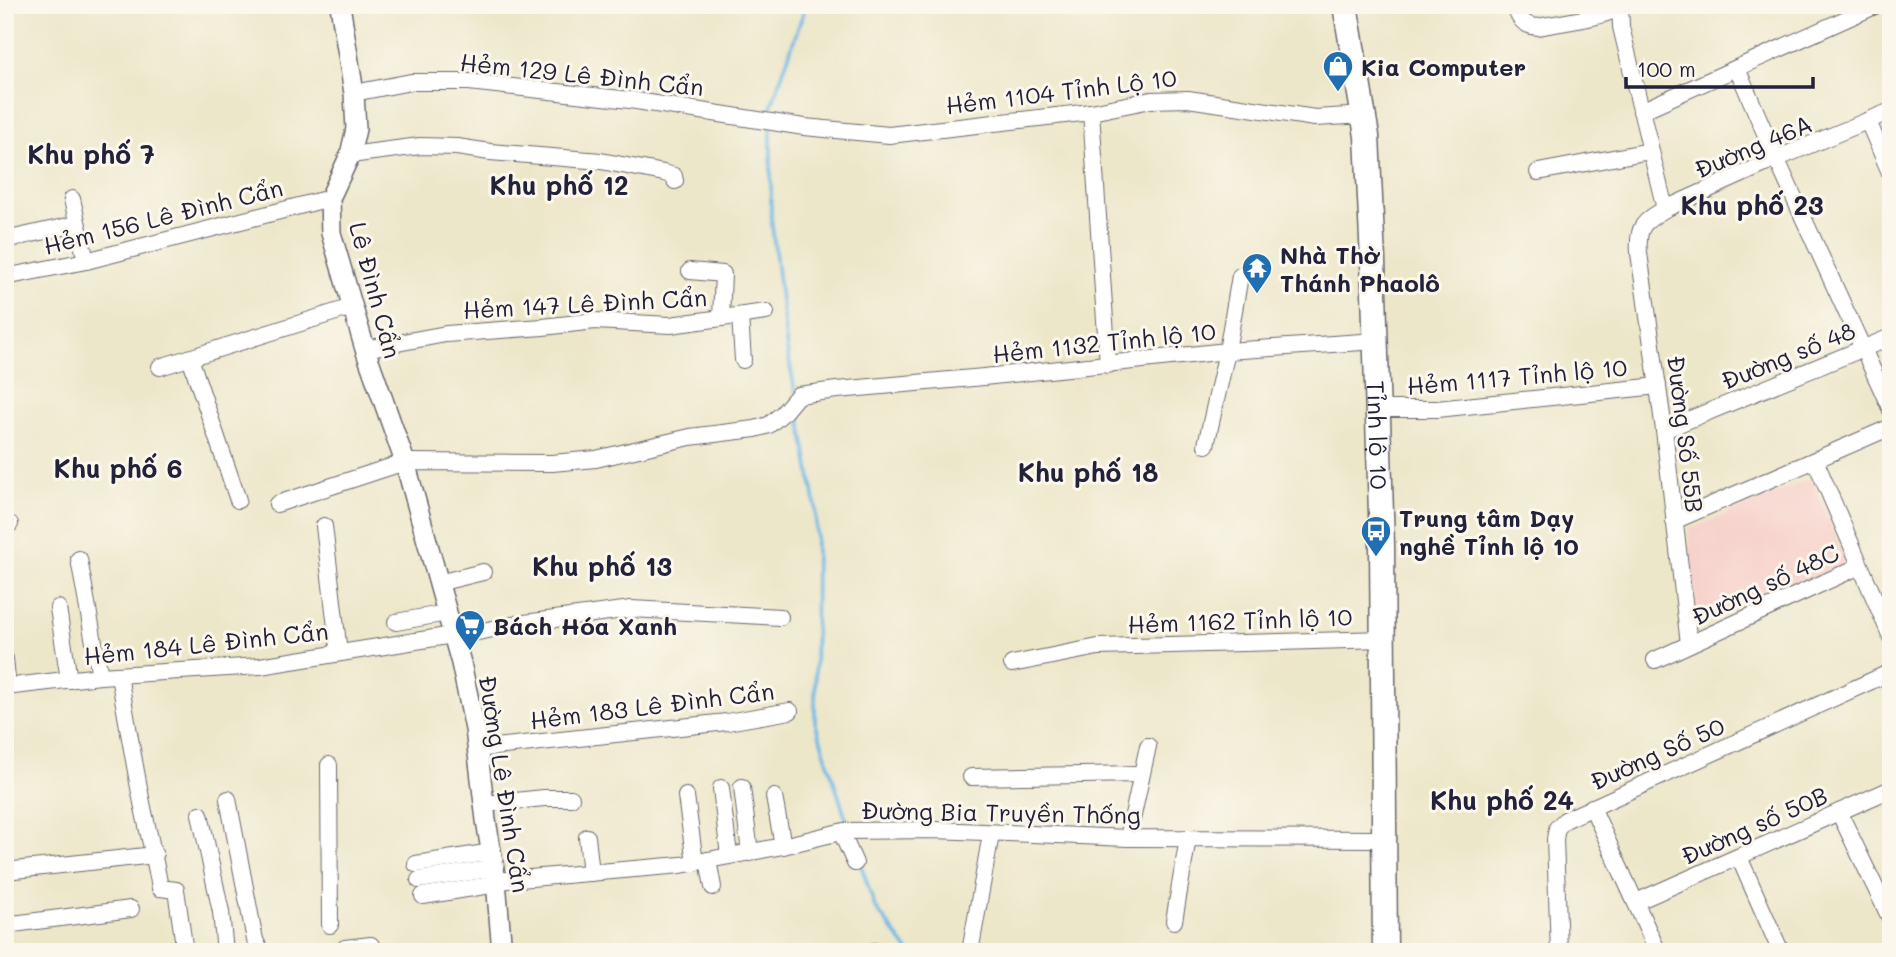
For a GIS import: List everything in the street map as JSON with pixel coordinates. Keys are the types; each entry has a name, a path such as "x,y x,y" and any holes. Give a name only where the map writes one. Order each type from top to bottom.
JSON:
{"main road":[{"name":"Tỉnh lộ 10","path":"1345,5 1365,115 1377,341 1385,952"}],"street":[{"path":"340,6 348,5"},
{"path":"1515,5 1523,22 1538,27 1605,13 1621,6 1621,27 1665,209"},
{"path":"1641,111 1877,5"},
{"name":"Lê Đình Cẩn","path":"340,6 354,93 356,129 350,155 330,198 331,233 365,349 405,463"},
{"path":"1737,68 1891,410"},
{"name":"Hẻm 129 Lê Đình Cẩn","path":"354,93 411,82 469,82 630,100 754,117 804,127"},
{"name":"Hẻm 1104 Tỉnh Lộ 10","path":"804,127 889,135 1091,111 1151,100 1188,99 1315,118 1365,115"},
{"path":"1091,111 1108,365"},
{"name":"Đường 46A","path":"1640,230 1643,223 1665,209 1891,111"},
{"path":"1868,121 1891,175"},
{"path":"350,155 420,146 457,146 490,152 601,161 664,173 674,176 675,181"},
{"path":"1538,172 1650,151"},
{"name":"Hẻm 156 Lê Đình Cẩn","path":"5,277 93,264 330,198"},
{"path":"72,199 77,224 93,264"},
{"path":"5,240 77,224"},
{"name":"Đường Số 55B","path":"1640,230 1639,253 1664,430 1689,644"},
{"path":"690,271 723,274 721,318"},
{"path":"1206,445 1240,276"},
{"path":"160,367 352,307"},
{"name":"Hẻm 147 Lê Đình Cẩn","path":"365,349 446,334 595,321 670,325 766,312"},
{"path":"740,316 743,360"},
{"name":"Đường số 48","path":"1664,430 1891,337"},
{"name":"Hẻm 1132 Tỉnh lộ 10","path":"405,463 552,463 596,459 690,437 769,425 798,395 1227,351 1377,341"},
{"path":"190,358 238,500"},
{"name":"Hẻm 1117 Tỉnh lộ 10","path":"1379,409 1461,407 1658,386"},
{"path":"1674,521 1891,427"},
{"path":"1815,460 1891,637"},
{"path":"276,504 405,463"},
{"name":"Đường Lê Đình Cẩn","path":"405,463 468,692 495,871 502,952"},
{"path":"324,526 339,653"},
{"path":"79,559 100,676"},
{"name":"Đường số 48C","path":"1655,660 1860,566"},
{"path":"438,583 483,572"},
{"path":"58,608 69,680"},
{"name":"Hẻm 184 Lê Đình Cẩn","path":"7,687 100,676 260,666 517,624 631,609 780,617"},
{"path":"396,622 447,613"},
{"name":"Hẻm 1162 Tỉnh lộ 10","path":"1013,664 1098,647 1383,639"},
{"path":"5,659 7,687"},
{"name":"Đường Số 50","path":"1559,952 1556,833 1565,820 1891,672"},
{"path":"119,675 160,888 176,890 185,952"},
{"name":"Hẻm 183 Lê Đình Cẩn","path":"477,749 727,722 790,711"},
{"path":"1128,838 1148,746"},
{"path":"329,765 331,925"},
{"path":"971,777 1141,774"},
{"path":"742,787 750,853"},
{"path":"722,788 729,856"},
{"name":"Đường số 50B","path":"1636,902 1891,789"},
{"path":"686,796 702,862 713,887"},
{"path":"774,797 783,846"},
{"path":"485,804 571,798"},
{"path":"228,799 255,940 261,952"},
{"path":"1591,807 1658,952"},
{"path":"1839,812 1891,920"},
{"path":"200,814 220,912 225,952"},
{"name":"Đường Bia Truyền Thống","path":"495,871 591,873 702,862 843,832 935,830 1128,838 1383,839"},
{"path":"843,832 855,863"},
{"path":"970,952 991,834"},
{"path":"587,837 591,873"},
{"path":"1174,921 1188,838"},
{"path":"5,871 155,855"},
{"path":"1739,857 1781,952"},
{"path":"495,871 419,880 495,871"},
{"path":"5,925 131,909"},
{"path":"345,950 371,945 371,952"}],"shaded area":[{"path":"1811,478 1847,562 1699,627 1688,530"}],"waterway":[{"path":"771,116 771,107 806,5"},
{"path":"771,127 771,217 787,350 795,391"},
{"path":"798,405 816,508 815,722 848,825"},
{"path":"860,862 875,907 909,952"}],"place":[{"name":"Kia Computer","path":"1338,93"},
{"name":"Nhà Thờ Thánh Phaolô","path":"1257,295"},
{"name":"Trung tâm Dạy nghề Tỉnh lộ 10","path":"1376,558"},
{"name":"Bách Hóa Xanh","path":"470,652"}],"district":[{"name":"Khu phố 7","path":"91,154"},
{"name":"Khu phố 12","path":"559,185"},
{"name":"Khu phố 23","path":"1752,205"},
{"name":"Khu phố 6","path":"118,468"},
{"name":"Khu phố 18","path":"1088,472"},
{"name":"Khu phố 13","path":"602,566"},
{"name":"Khu phố 24","path":"1502,800"}]}
